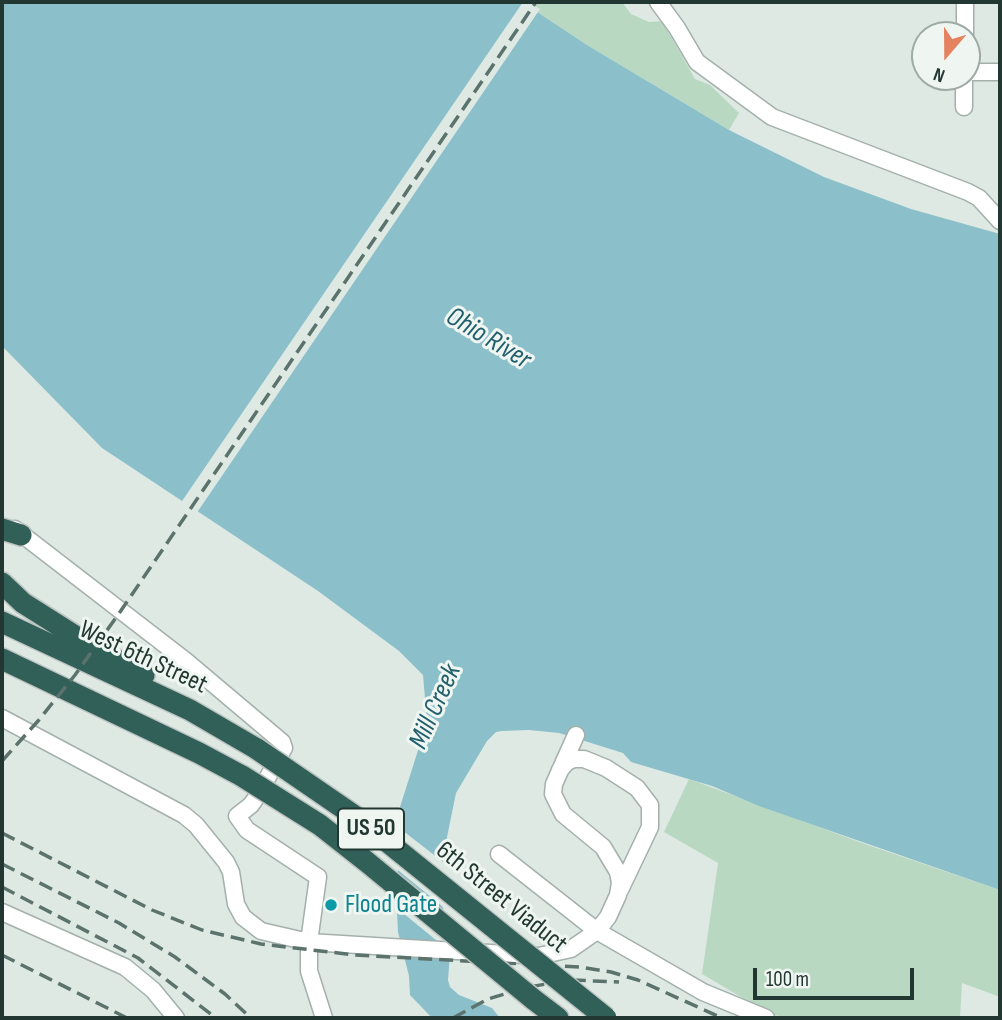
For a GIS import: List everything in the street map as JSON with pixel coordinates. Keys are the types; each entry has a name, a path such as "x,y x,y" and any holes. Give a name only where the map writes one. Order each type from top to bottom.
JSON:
{"highway":[{"path":"2,583 23,603 67,631 177,694 190,710"},
{"name":"West 6th Street","path":"2,622 190,710 257,749"},
{"name":"US 50","path":"2,659 199,753 242,776 320,825 558,1018"},
{"name":"6th Street Viaduct","path":"257,749 359,819 607,1018"}],"street":[{"path":"658,2 697,62 772,117 968,192 984,203 1000,220"},
{"path":"965,2 965,21"},
{"path":"981,72 1000,72"},
{"path":"964,91 964,107"},
{"path":"2,519 11,531 186,661 282,742 284,748 258,795 237,817 247,830 318,877 309,942 309,971 324,1018"},
{"path":"2,718 184,815 208,837 226,862 236,904 252,925 272,935 309,942 539,956 571,949 597,931 608,917 650,827 650,805 636,788 623,778 584,759 567,762 559,772"},
{"path":"576,735 554,784 555,803 563,814 603,847 611,858 618,872 618,894"},
{"path":"499,854 597,931 703,992 766,1018"},
{"path":"2,912 125,967 153,990 176,1018"}],"green space":[{"path":"522,2 622,2 631,14 649,22 662,21 695,79 710,85 739,113 729,130 587,45"},
{"path":"689,779 862,843 1000,890 1000,997 962,983 960,1018 788,1018 770,1014 702,974 718,863 664,832"}],"water":[{"path":"2,2 522,2 587,45 729,130 824,177 911,209 1000,234 1000,890 759,806 712,786 631,762 623,753 559,733 529,730 496,732 487,741 456,793 444,852 442,904 451,941 448,980 450,987 459,995 492,1008 500,1018 432,1018 410,995 409,976 398,932 396,893 402,821 400,807 427,722 423,675 399,651 318,591 102,448 2,346"}],"pier":[{"path":"523,2 529,2 540,9 196,514 180,504"},
{"path":"398,827 447,865 448,911 393,866"},
{"path":"393,869 448,915 454,941 453,954 392,904"}],"railway":[{"path":"2,761 75,675 120,612 536,2"},
{"path":"2,833 152,910 202,930 261,944 355,955 579,967 611,972 638,980 722,1018"},
{"path":"2,864 119,923 175,957 225,994 251,1018"},
{"path":"2,887 138,958 216,1018"},
{"path":"2,955 127,1018"},
{"path":"453,1018 488,999 528,987 571,980 619,982"}],"place":[{"name":"Flood Gate","path":"331,905"}],"water label":[{"name":"Ohio River","path":"488,339"},
{"name":"Mill Creek","path":"436,707"}]}
